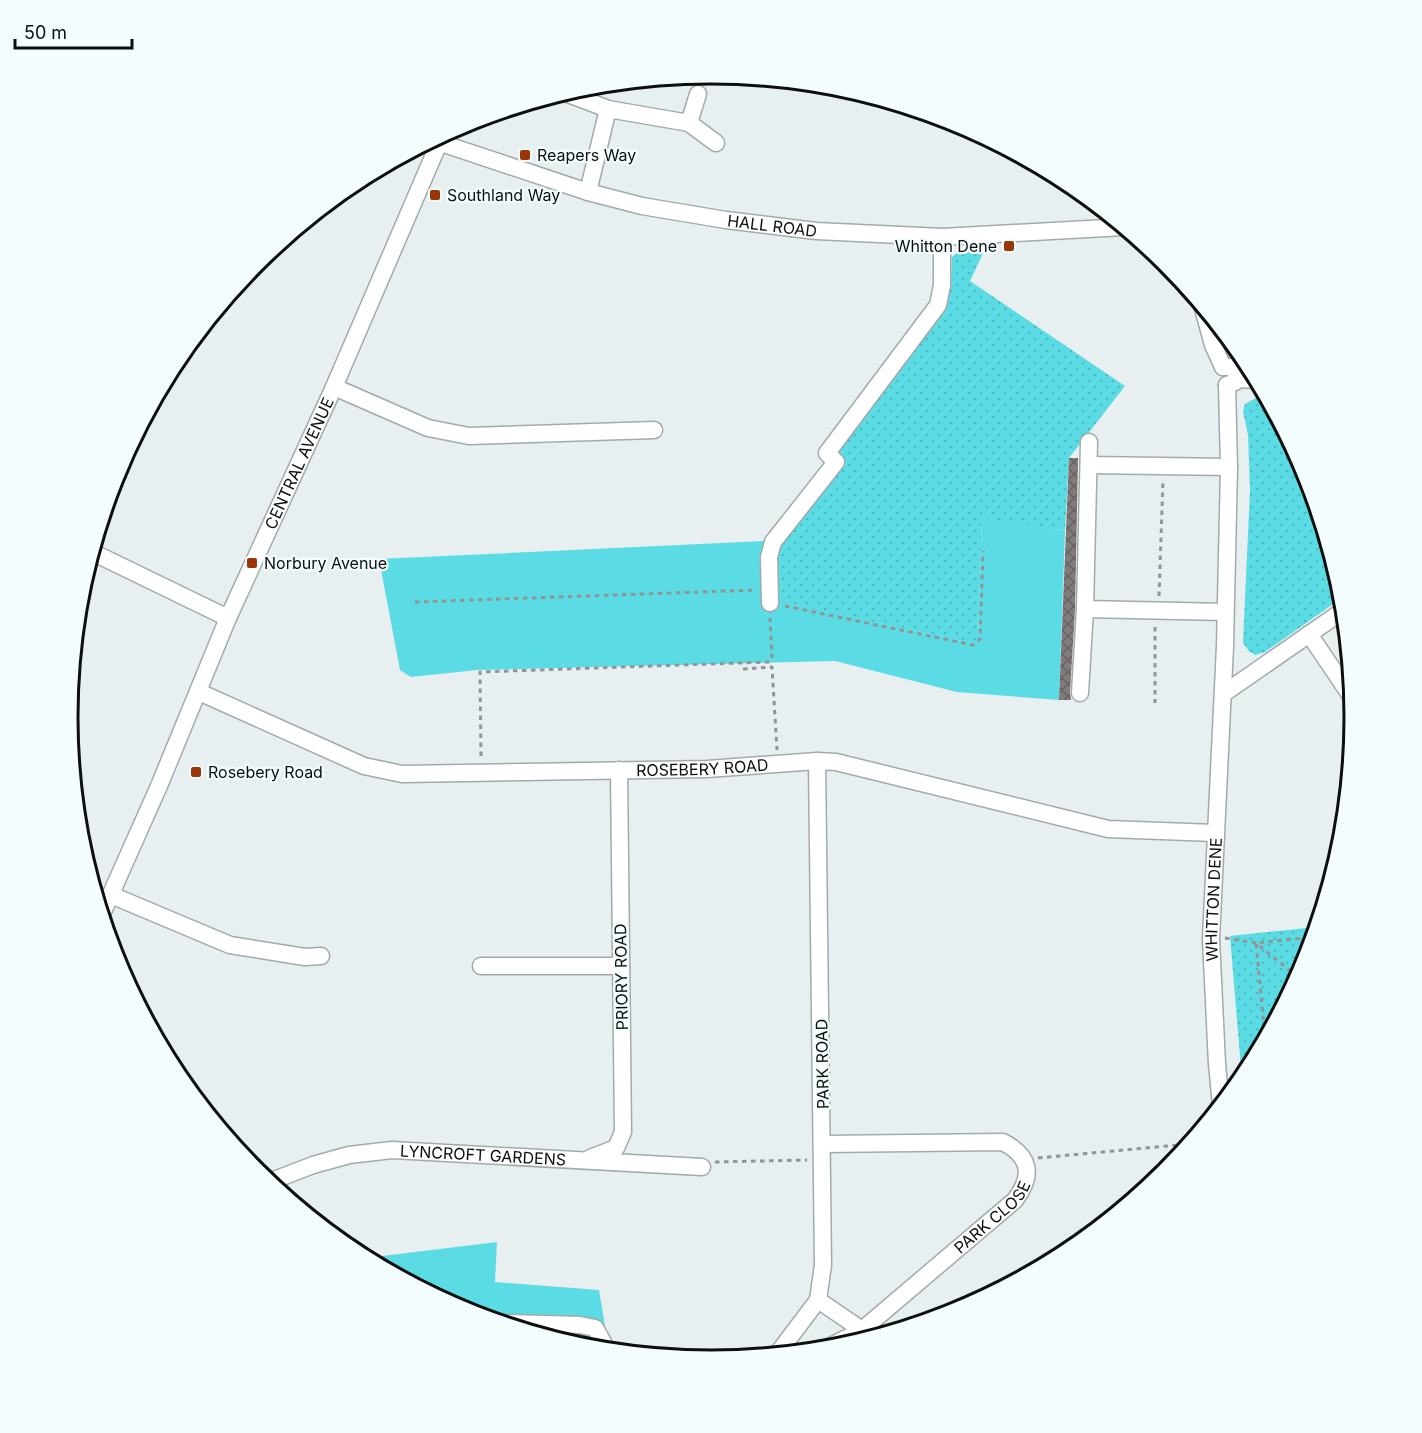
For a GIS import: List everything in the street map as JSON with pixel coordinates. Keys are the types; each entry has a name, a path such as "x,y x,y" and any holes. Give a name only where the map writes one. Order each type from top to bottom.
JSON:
{"street":[{"path":"689,123 698,94"},
{"path":"579,98 608,109 689,123 717,143"},
{"path":"588,192 608,109"},
{"name":"HALL ROAD","path":"443,143 588,192 642,206 748,223 816,231 942,237 1112,228"},
{"name":"CENTRAL AVENUE","path":"107,903 199,692 228,618 334,387 433,148"},
{"path":"777,604 769,557 772,542 836,462 827,453 938,305 942,285 942,237"},
{"path":"1207,324 1213,345 1223,367 1231,366 1235,369 1232,382 1247,381"},
{"name":"WHITTON DENE","path":"1220,1092 1211,939 1223,694 1232,382"},
{"path":"334,387 428,428 469,436 654,430"},
{"path":"1080,693 1085,609 1089,442"},
{"path":"1089,465 1228,467"},
{"path":"99,556 228,618"},
{"path":"1085,609 1226,612"},
{"path":"1223,694 1336,616"},
{"path":"1309,634 1343,685"},
{"name":"ROSEBERY ROAD","path":"199,692 364,766 402,774 707,769 777,763 836,762 1108,830 1215,833"},
{"name":"PARK ROAD","path":"784,1345 818,1300 823,1265 817,761"},
{"name":"PRIORY ROAD","path":"584,1160 616,1148 623,1132 619,770"},
{"path":"111,895 230,945 305,957 321,956"},
{"path":"480,966 621,966"},
{"name":"PARK CLOSE","path":"823,1152 1003,1142 1018,1149 1024,1159 1027,1176 1023,1189 1015,1200 859,1331"},
{"name":"LYNCROFT GARDENS","path":"279,1178 313,1165 349,1155 392,1150 702,1167"},
{"path":"818,1300 862,1330"},
{"path":"533,1324 580,1325 595,1328 601,1339"}],"path":[{"path":"1155,703 1164,466"},
{"path":"481,773 480,672 768,662 772,659 777,604 973,645 980,639 983,551"},
{"path":"415,602 753,590"},
{"path":"743,669 772,667 777,763"},
{"path":"1211,939 1230,938 1256,943 1304,938"},
{"path":"1256,943 1291,971"},
{"path":"1256,943 1264,1024"},
{"path":"1024,1159 1177,1145"},
{"path":"702,1167 716,1162 823,1152"}],"shaded area":[{"path":"985,249 970,281 1125,386 1069,458 1065,531 982,519 978,639 972,643 775,601 778,543 821,487 846,464 836,454 945,309 951,287 952,257 959,251"},
{"path":"1258,398 1296,474 1322,553 1334,603 1265,652 1255,655 1243,643 1250,490 1248,435 1243,411 1245,404"},
{"path":"982,518 1065,531 1059,700 957,692 835,661 477,670 411,677 400,670 379,559 764,541 768,599 972,643 978,638"},
{"path":"1307,928 1279,996 1241,1062 1230,936"},
{"path":"497,1242 495,1282 599,1290 607,1340 547,1328 508,1316 431,1284 380,1256"}],"building":[{"path":"1069,458 1078,458 1075,609 1071,700 1059,700"}],"place":[{"name":"Reapers Way","path":"525,155"},
{"name":"Southland Way","path":"435,195"},
{"name":"Whitton Dene","path":"1009,246"},
{"name":"Norbury Avenue","path":"252,563"},
{"name":"Rosebery Road","path":"196,772"}]}
